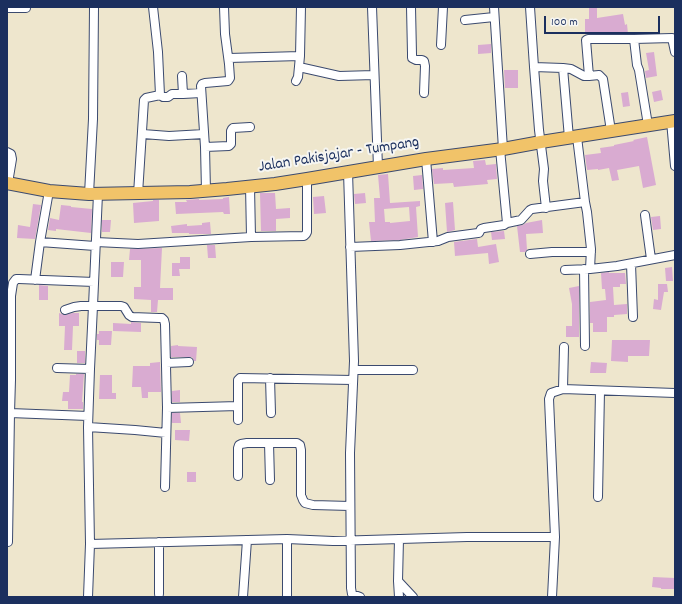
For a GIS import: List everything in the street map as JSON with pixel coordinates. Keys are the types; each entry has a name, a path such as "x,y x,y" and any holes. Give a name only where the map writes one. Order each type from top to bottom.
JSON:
{"main road":[{"name":"Jalan Pakisjajar - Tumpang","path":"7,183 49,191 94,194 206,191 275,184 673,121"}],"street":[{"path":"88,597 90,544 88,416 96,244 93,119 97,7"},
{"path":"153,7 158,52 160,95"},
{"path":"206,191 201,86 202,84 229,80 229,58 225,34 224,7"},
{"path":"296,81 298,77 300,56 301,7"},
{"path":"372,7 378,167"},
{"path":"411,7 412,58 424,61 424,93"},
{"path":"441,45 443,7"},
{"path":"494,7 501,149 507,223"},
{"path":"530,7 546,208"},
{"path":"7,8 26,8"},
{"path":"465,20 494,18"},
{"path":"589,76 587,39 674,38 675,52"},
{"path":"634,39 637,65 648,125"},
{"path":"229,58 300,56"},
{"path":"299,67 339,76 374,75"},
{"path":"534,67 563,68 584,76 599,75 603,79 611,131"},
{"path":"563,68 573,137 587,212 590,252 587,269 585,346"},
{"path":"182,76 183,94"},
{"path":"138,194 144,100 146,98 160,95 163,97 168,97 172,94 201,94"},
{"path":"673,121 675,166"},
{"path":"205,147 229,146 231,144 232,128 250,127"},
{"path":"143,134 170,136 204,134"},
{"path":"7,152 11,154 12,159 7,183"},
{"path":"426,159 433,242"},
{"path":"348,172 354,370 350,453 351,592 352,594 360,597"},
{"path":"40,242 138,244 251,237 301,236 306,234 307,179"},
{"path":"250,186 251,237"},
{"path":"35,280 49,191"},
{"path":"350,247 400,245 440,241 447,238 479,233 481,229 521,220 530,210 585,202"},
{"path":"645,215 651,259"},
{"path":"530,254 552,252 590,252"},
{"path":"565,270 631,264 675,255"},
{"path":"631,264 633,317"},
{"path":"8,542 8,413 11,380 9,308 13,286 15,281 19,279 94,282"},
{"path":"65,310 77,306 121,306 124,307 132,317 162,318 164,320 167,408 165,487"},
{"path":"563,389 564,347"},
{"path":"166,363 190,362"},
{"path":"57,368 90,369"},
{"path":"354,370 413,370"},
{"path":"238,420 239,378 353,380"},
{"path":"270,378 271,413"},
{"path":"552,597 555,537 549,399 552,393 563,389 675,393"},
{"path":"598,497 600,391"},
{"path":"167,408 238,406"},
{"path":"8,413 88,416"},
{"path":"88,427 166,433"},
{"path":"238,476 239,445 247,443 297,443 300,446 301,453 302,500 312,505 350,506"},
{"path":"269,443 270,480"},
{"path":"90,544 287,539 351,541 467,537 555,537"},
{"path":"287,539 287,597"},
{"path":"399,539 399,597"},
{"path":"242,597 247,540"},
{"path":"159,542 159,594"},
{"path":"398,581 413,597"}],"building":[{"path":"589,7 597,7 597,18 623,14 625,25 627,24 628,34 585,32 585,19 589,19"},
{"path":"491,44 491,53 478,54 478,45"},
{"path":"654,52 657,76 646,78 645,71 649,70 646,53"},
{"path":"504,70 518,70 518,88 505,88"},
{"path":"661,90 663,100 654,102 652,92"},
{"path":"628,92 630,106 623,107 621,93"},
{"path":"647,137 656,185 643,188 639,166 617,170 619,180 612,181 609,168 587,170 585,155 601,153 600,148 614,146"},
{"path":"485,160 486,165 496,164 497,179 487,180 488,184 454,187 453,183 434,184 432,169 443,168 443,170 474,168 473,161"},
{"path":"388,174 390,203 420,201 420,206 416,207 418,237 400,240 371,241 369,222 375,222 374,198 380,198 378,175","holes":["409,207 410,221 385,222 384,209"]},
{"path":"422,175 423,189 414,190 413,176"},
{"path":"260,193 275,193 276,209 290,208 290,218 276,219 276,231 261,231"},
{"path":"365,193 366,203 355,204 354,194"},
{"path":"324,196 326,213 314,214 313,197"},
{"path":"229,197 230,214 224,214 223,212 176,214 175,202 187,202 186,200 199,199 223,199"},
{"path":"159,200 159,221 134,223 133,203"},
{"path":"453,202 455,230 447,232 445,203"},
{"path":"33,204 41,205 35,239 17,238 18,225 30,227"},
{"path":"61,205 92,209 91,233 56,229 56,231 48,230 50,218 59,220"},
{"path":"660,216 661,229 653,230 651,217"},
{"path":"102,220 111,220 110,232 102,232"},
{"path":"542,220 543,233 526,234 527,250 525,252 520,252 517,226"},
{"path":"210,222 211,234 172,233 171,226 187,224 187,226 202,225 202,223"},
{"path":"504,231 505,239 492,240 491,232"},
{"path":"477,239 478,247 496,244 499,262 489,264 488,253 455,256 454,242"},
{"path":"207,245 215,245 216,258 208,258"},
{"path":"162,248 160,288 173,288 173,300 158,300 157,312 151,312 151,300 134,299 134,287 141,287 141,260 129,260 130,249"},
{"path":"180,257 190,257 190,269 179,269 180,276 172,276 172,263 180,263"},
{"path":"111,262 124,262 123,277 111,277"},
{"path":"672,267 673,281 666,281 665,268"},
{"path":"601,273 625,273 626,284 620,284 620,287 613,287 614,305 627,304 627,314 607,317 607,332 593,332 593,323 590,323 590,302 606,300 605,289 602,289"},
{"path":"658,284 667,284 668,292 664,292 661,310 653,309 654,299 658,300"},
{"path":"39,285 48,286 48,300 39,300"},
{"path":"579,286 579,337 566,337 566,326 572,326 572,304 569,288"},
{"path":"59,313 64,315 79,313 79,326 73,326 72,350 64,350 65,326 59,326"},
{"path":"131,322 141,323 141,332 113,331 113,323 131,324"},
{"path":"99,331 112,331 111,345 99,345 97,334 99,334"},
{"path":"612,340 650,340 649,356 628,356 628,362 611,361"},
{"path":"178,345 197,347 196,361 194,361 192,357 171,357 171,346"},
{"path":"77,351 85,351 85,363 77,363"},
{"path":"160,362 161,392 148,392 148,398 142,398 141,387 132,387 133,366 150,366 150,363"},
{"path":"591,362 607,363 606,373 590,373"},
{"path":"84,374 83,409 68,409 68,401 62,401 63,392 69,392 70,375"},
{"path":"100,375 112,375 112,393 116,393 116,399 99,399"},
{"path":"180,390 180,402 172,402 172,391"},
{"path":"172,413 180,413 181,423 172,423"},
{"path":"175,430 190,430 189,441 175,440"},
{"path":"187,472 196,472 196,482 187,482"},
{"path":"653,577 675,578 675,589 661,589 652,587"}]}
